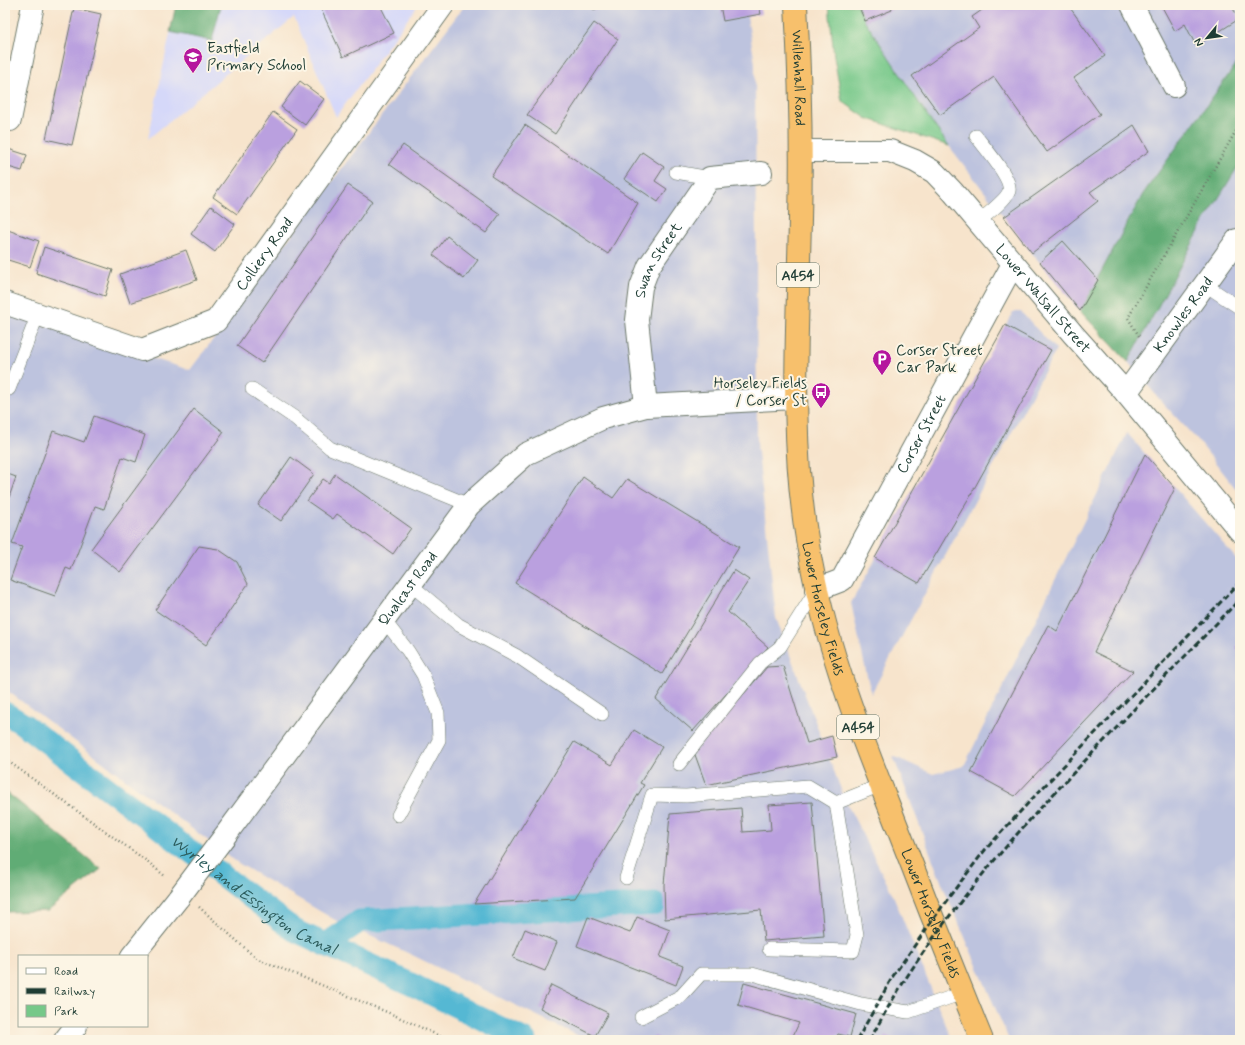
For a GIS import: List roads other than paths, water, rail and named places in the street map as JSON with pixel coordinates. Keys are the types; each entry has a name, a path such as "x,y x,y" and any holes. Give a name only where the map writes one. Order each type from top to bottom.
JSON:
{"highway":[{"name":"Willenhall Road","path":"796,5 801,151"},
{"name":"Lower Horseley Fields","path":"801,151 795,398 800,481 807,544 816,590 830,644 846,695 982,1040"}],"street":[{"path":"10,120 33,5"},
{"name":"Colliery Road","path":"5,303 142,350 216,321 444,5"},
{"path":"1132,5 1174,86"},
{"name":"Lower Walsall Street","path":"801,151 890,151 915,161 934,172 953,192 1073,334 1126,393 1240,531"},
{"path":"710,178 761,173"},
{"name":"Swan Street","path":"646,406 637,320 641,286 649,266 710,178"},
{"name":"Knowles Road","path":"1126,393 1238,238"},
{"name":"Corser Street","path":"816,590 842,580 1013,264"},
{"name":"Qualcast Road","path":"133,955 224,837 469,505 526,454 603,418 646,406 795,398"},
{"path":"65,1040 75,1027"}],"lane":[{"path":"976,136 1001,170 1009,185 1008,192 999,204 978,222"},
{"path":"676,172 710,178"},
{"path":"1204,284 1240,308"},
{"path":"9,389 38,314"},
{"path":"252,389 295,418 330,448 469,505"},
{"path":"410,584 458,625 517,656 602,714"},
{"path":"679,764 760,663 780,647 816,590"},
{"path":"384,620 416,663 438,713 439,740 398,815"},
{"path":"836,803 881,785"},
{"path":"626,878 652,794 686,796 808,786 836,803 857,935 853,951 769,949"},
{"path":"641,1017 681,996 701,974 752,974 861,1004 908,1012 963,993"}],"waterway":[{"name":"Wyrley and Essington Canal","path":"5,713 23,724 294,930 417,987 525,1040"},
{"path":"325,945 360,921 655,904"}],"railway":[{"path":"857,1040 893,976 949,897 985,850 1240,582"},
{"path":"870,1040 893,998 919,958 976,882 1071,775 1240,599"}],"place":[{"name":"Eastfield Primary School","path":"193,74"},
{"name":"Corser Street Car Park","path":"882,376"},
{"name":"Horseley Fields / Corser St","path":"821,409"}]}
